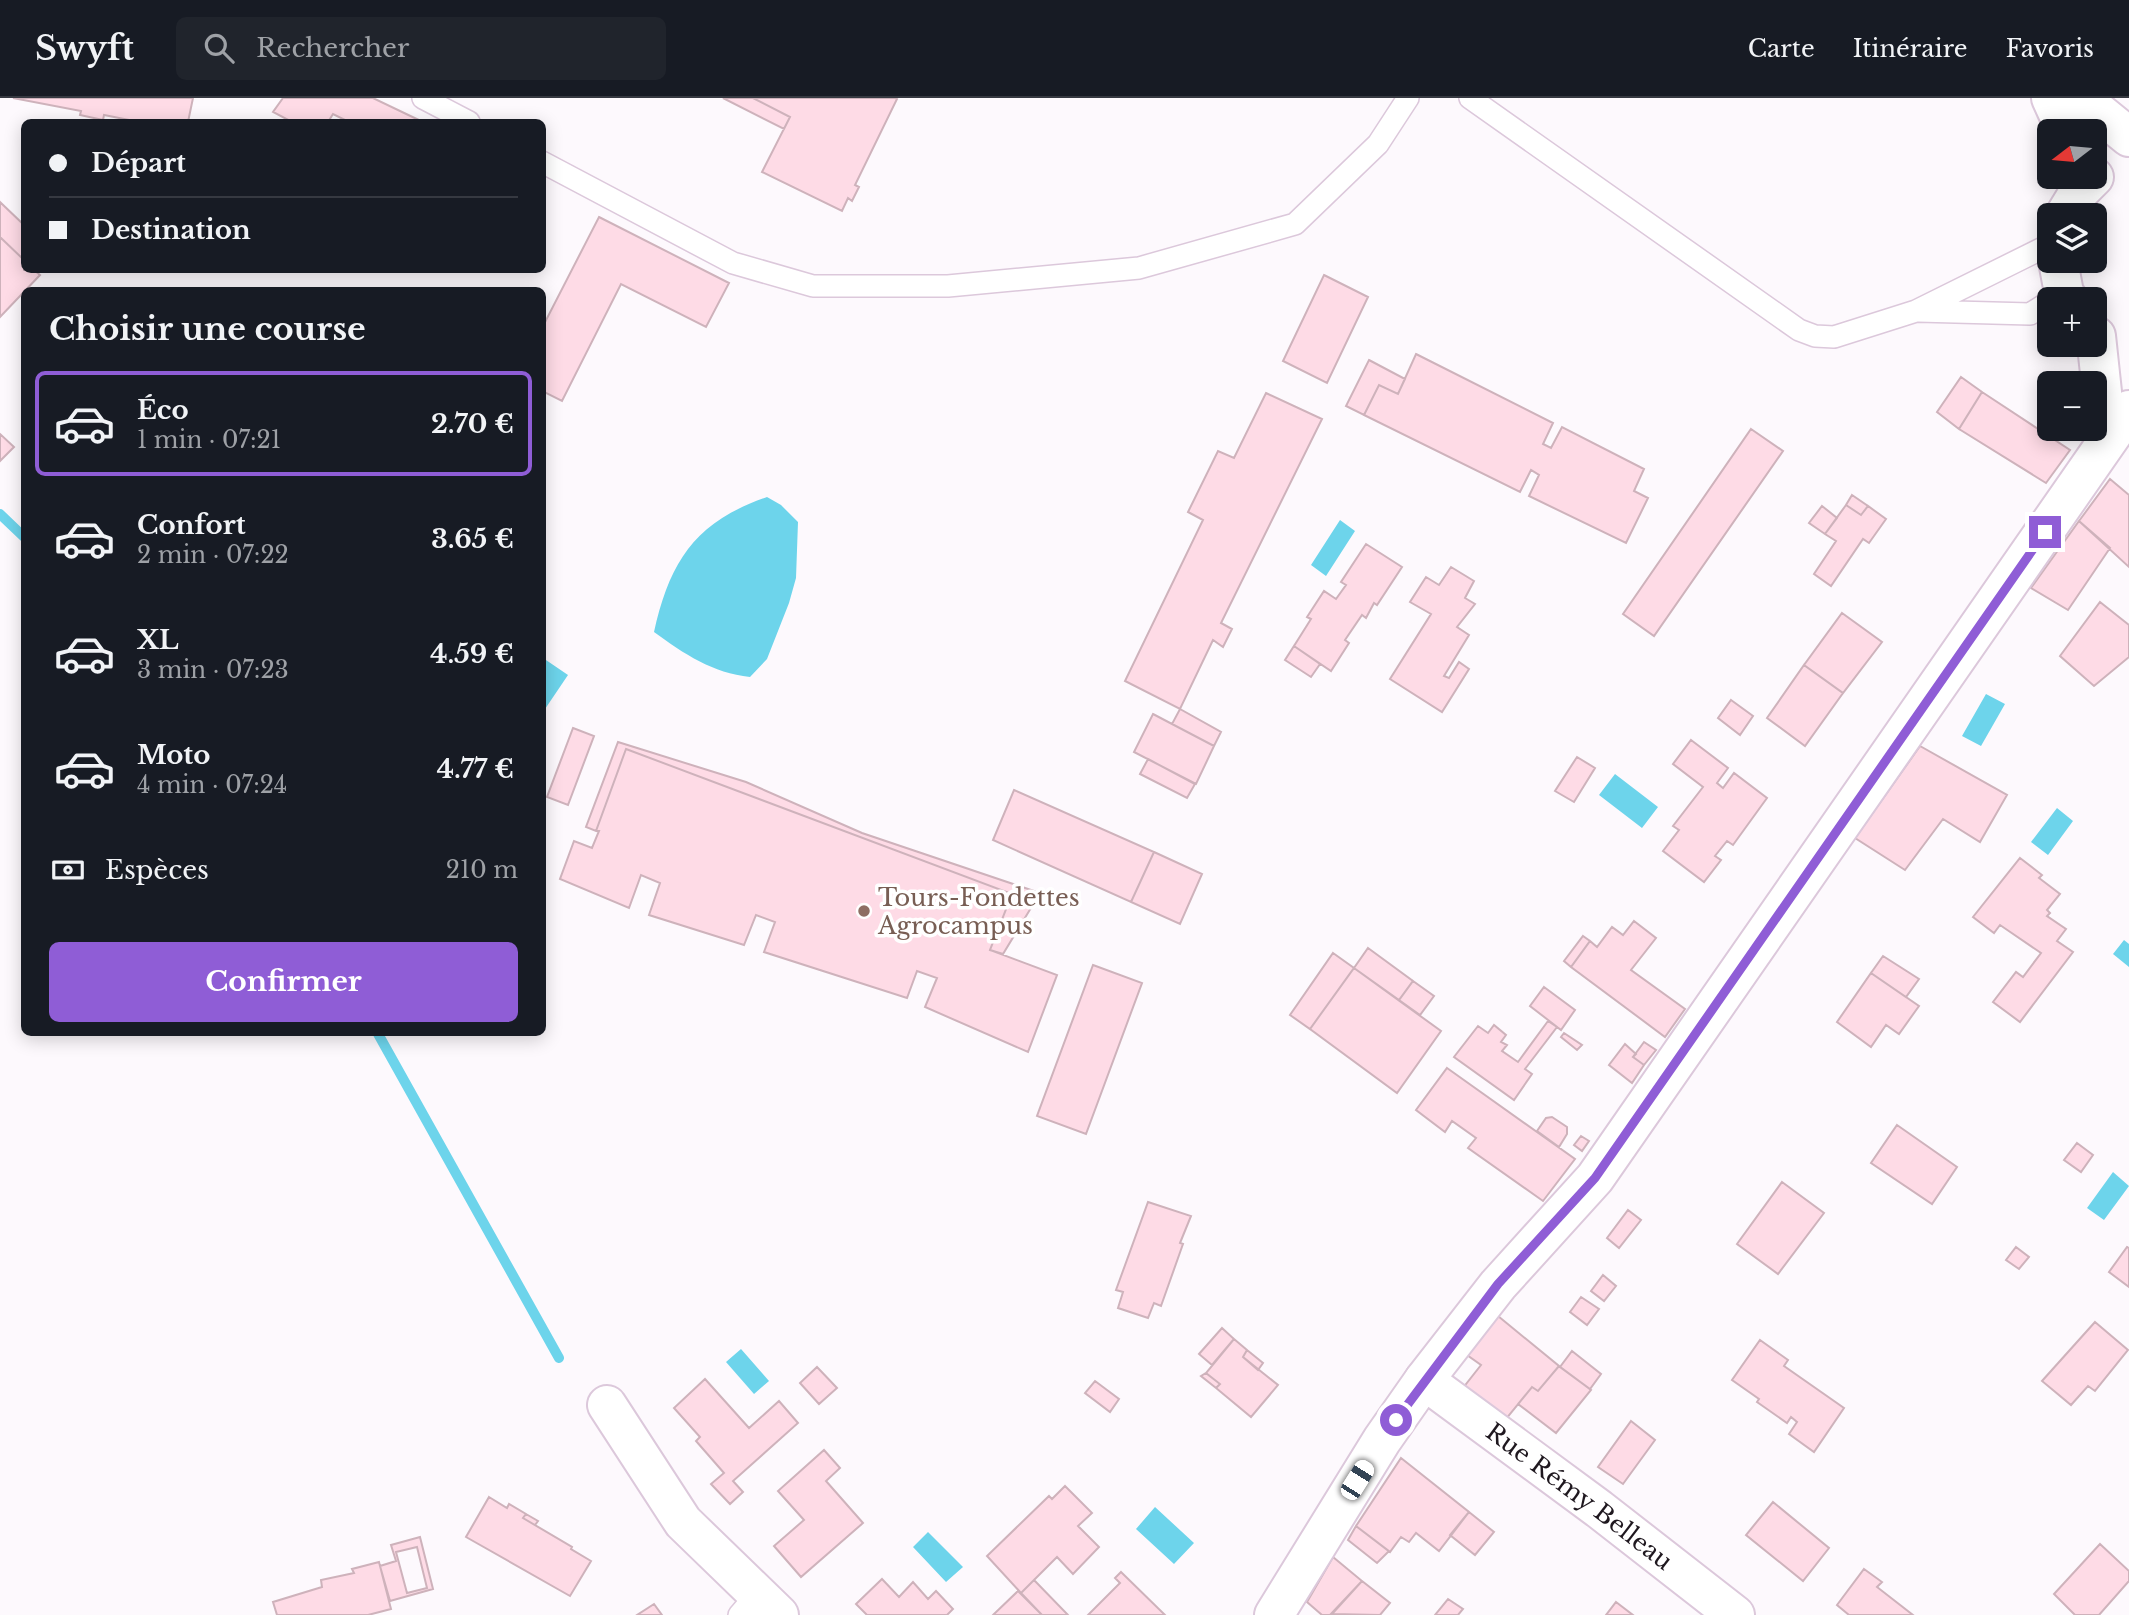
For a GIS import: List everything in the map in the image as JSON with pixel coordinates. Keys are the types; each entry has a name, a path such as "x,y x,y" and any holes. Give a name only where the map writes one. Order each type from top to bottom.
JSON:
{"street":[{"path":"2051,98 2061,119"},
{"path":"2081,98 2129,137"},
{"path":"2107,170 2122,159 2129,158"},
{"path":"1274,1615 1382,1440 1424,1380 1498,1284 1595,1178 2129,410"},
{"path":"2079,483 2090,441"},
{"name":"Rue Rémy Belleau","path":"1424,1380 1626,1530 1735,1615"},
{"path":"607,1405 682,1522 758,1608"}],"lane":[{"path":"422,98 463,119"},
{"path":"546,164 733,263 813,286 948,286 1139,268 1295,224 1378,144 1408,98"},
{"path":"1470,98 1799,330 1815,336 1834,337 1916,311 2037,251"},
{"path":"1916,311 2030,314 2037,308"}],"water":[{"path":"767,497 781,505 798,522 796,578 767,659 750,677 711,667 676,648 654,632 668,584 690,547 721,519"},
{"path":"1340,520 1355,531 1326,576 1311,565"},
{"path":"546,660 568,675 546,708"},
{"path":"1986,694 2005,704 1981,746 1962,736"},
{"path":"1615,774 1658,807 1642,828 1599,795"},
{"path":"2057,808 2073,821 2048,855 2031,842"},
{"path":"2124,940 2129,944 2129,967 2113,954"},
{"path":"2113,1172 2129,1186 2104,1220 2087,1208"},
{"path":"741,1349 769,1381 754,1394 726,1362"},
{"path":"1155,1507 1194,1543 1174,1564 1136,1529"},
{"path":"928,1532 963,1567 946,1582 913,1547"}],"building":[{"path":"13,98 193,98 189,119 124,119 104,115 103,119 98,119 80,115 81,111"},
{"path":"283,98 373,98 417,119 343,119 333,114 330,119 286,119 273,112"},
{"path":"723,98 753,98 790,117 784,129"},
{"path":"753,98 897,99 855,185 859,187 852,201 848,198 842,211 762,172 790,117"},
{"path":"0,202 21,222 21,257 0,237"},
{"path":"599,217 729,283 706,327 621,284 562,401 546,393 546,320"},
{"path":"0,237 21,257 21,273 40,275 29,287 21,287 21,295 0,317"},
{"path":"1324,275 1368,297 1327,383 1283,361"},
{"path":"1416,354 1553,423 1543,444 1551,448 1562,427 1644,469 1634,491 1648,498 1626,543 1529,496 1539,475 1531,470 1520,492 1364,415 1379,385 1398,394"},
{"path":"1369,360 1405,379 1398,394 1379,385 1364,415 1346,406"},
{"path":"1961,377 1982,392 1959,429 1937,412"},
{"path":"1982,392 2037,428 2037,441 2056,441 2070,450 2046,483 1959,429"},
{"path":"1266,393 1322,419 1221,623 1232,629 1223,647 1213,640 1180,709 1125,681 1203,520 1188,512 1218,451 1234,458"},
{"path":"1751,429 1783,451 1654,636 1623,614"},
{"path":"0,434 14,447 0,461"},
{"path":"2110,479 2129,495 2129,567 2079,521"},
{"path":"1852,495 1868,506 1861,515 1846,505"},
{"path":"1846,505 1861,515 1868,506 1886,519 1869,543 1863,539 1831,586 1814,574 1836,541 1825,534"},
{"path":"1822,506 1837,518 1825,534 1809,523"},
{"path":"2079,521 2110,548 2068,610 2031,588"},
{"path":"1366,544 1402,567 1377,605 1374,603 1366,618 1362,615 1345,640 1349,643 1331,671 1294,646 1311,619 1307,617 1324,591 1336,599 1346,585 1341,582"},
{"path":"1451,567 1474,581 1465,598 1475,604 1457,627 1469,635 1444,676 1449,678 1459,662 1469,669 1442,712 1390,679 1431,614 1410,602 1426,577 1439,585"},
{"path":"2100,602 2129,625 2129,657 2094,686 2060,656"},
{"path":"1842,613 1882,642 1843,693 1804,665"},
{"path":"1294,646 1320,664 1311,677 1285,660"},
{"path":"1804,665 1843,693 1805,746 1767,718"},
{"path":"1731,700 1753,716 1740,735 1718,718"},
{"path":"1180,709 1221,732 1214,746 1172,724"},
{"path":"1153,714 1214,746 1196,784 1134,752"},
{"path":"573,728 594,736 568,805 547,797"},
{"path":"1691,740 1728,768 1717,783 1723,788 1734,773 1767,798 1733,845 1727,841 1715,856 1721,860 1704,882 1663,851 1679,830 1673,826 1703,787 1673,764"},
{"path":"618,742 746,782 862,833 1040,893 1003,954 990,950 1012,894 626,749 596,831 586,827"},
{"path":"1920,746 2007,795 1980,842 1943,819 1905,870 1855,838"},
{"path":"626,749 1012,894 990,950 1057,975 1028,1052 925,1007 937,978 917,971 907,998 764,952 775,922 756,915 744,945 649,915 660,883 641,875 629,908 560,879 574,841 592,848"},
{"path":"1577,757 1595,768 1574,802 1555,791"},
{"path":"1148,759 1195,784 1187,798 1140,774"},
{"path":"1014,790 1154,852 1131,902 993,840"},
{"path":"1154,852 1202,874 1180,924 1131,902"},
{"path":"2020,858 2042,875 2039,878 2060,894 2047,910 2050,913 2047,916 2066,929 2057,941 2073,952 2020,1022 1993,1002 2016,972 2023,977 2041,953 2000,925 1994,933 1973,917"},
{"path":"1634,921 1656,938 1631,970 1685,1009 1665,1037 1571,967 1590,941 1597,947 1612,927 1623,935"},
{"path":"1583,936 1590,941 1571,967 1564,961"},
{"path":"1368,948 1413,981 1399,1000 1354,968"},
{"path":"1333,953 1354,968 1310,1029 1290,1015"},
{"path":"1883,956 1919,979 1906,997 1871,973"},
{"path":"1093,965 1142,983 1086,1134 1037,1116"},
{"path":"1354,968 1441,1031 1397,1093 1310,1029"},
{"path":"1871,973 1919,1006 1899,1034 1886,1025 1871,1047 1837,1022"},
{"path":"1413,981 1434,996 1420,1015 1399,1000"},
{"path":"1544,987 1575,1010 1561,1030 1530,1006"},
{"path":"1548,1021 1557,1027 1525,1069 1532,1074 1514,1100 1454,1057 1478,1026 1488,1033 1494,1025 1506,1035 1501,1042 1507,1045 1502,1051 1518,1062"},
{"path":"1564,1033 1582,1045 1577,1050 1561,1037"},
{"path":"1644,1042 1656,1050 1644,1065 1633,1057"},
{"path":"1625,1044 1636,1054 1633,1057 1644,1065 1632,1083 1609,1065"},
{"path":"1447,1068 1575,1159 1543,1201 1468,1148 1476,1138 1452,1121 1445,1132 1416,1110"},
{"path":"1552,1117 1567,1127 1567,1134 1559,1147 1537,1131 1546,1118"},
{"path":"1897,1125 1957,1167 1932,1204 1871,1163"},
{"path":"1581,1136 1589,1141 1582,1151 1574,1145"},
{"path":"2077,1143 2093,1155 2081,1172 2064,1160"},
{"path":"1782,1182 1824,1213 1778,1274 1737,1244"},
{"path":"1148,1202 1191,1216 1161,1306 1154,1303 1148,1318 1118,1308 1123,1292 1116,1290"},
{"path":"1628,1210 1641,1220 1619,1248 1607,1238"},
{"path":"2016,1247 2029,1257 2019,1269 2006,1260"},
{"path":"2127,1247 2129,1248 2129,1287 2109,1272"},
{"path":"1603,1275 1616,1286 1604,1301 1591,1291"},
{"path":"1581,1297 1599,1309 1587,1325 1570,1312"},
{"path":"1498,1316 1559,1366 1538,1391 1532,1387 1502,1424 1459,1393 1481,1365 1467,1355"},
{"path":"2095,1322 2128,1350 2095,1391 2088,1386 2071,1405 2042,1381"},
{"path":"1222,1328 1234,1339 1212,1365 1199,1354"},
{"path":"1234,1339 1247,1350 1243,1357 1278,1385 1251,1417 1216,1388 1220,1384 1206,1373"},
{"path":"1760,1340 1788,1360 1784,1366 1844,1408 1814,1452 1789,1434 1797,1422 1791,1417 1787,1423 1732,1380"},
{"path":"1247,1350 1263,1363 1258,1370 1243,1357"},
{"path":"1572,1351 1601,1374 1590,1389 1560,1367"},
{"path":"1559,1366 1591,1390 1556,1433 1518,1404 1532,1387 1538,1391"},
{"path":"817,1367 837,1388 819,1404 800,1383"},
{"path":"1206,1373 1220,1384 1216,1388 1201,1376"},
{"path":"705,1379 749,1428 779,1401 798,1423 733,1481 743,1492 730,1504 711,1484 724,1473 696,1441 700,1437 674,1408"},
{"path":"1095,1381 1119,1399 1110,1412 1085,1393"},
{"path":"1631,1421 1655,1440 1623,1484 1598,1467"},
{"path":"824,1450 840,1468 826,1481 863,1523 801,1577 774,1546 804,1520 778,1491"},
{"path":"1401,1458 1469,1512 1439,1551 1416,1533 1409,1542 1401,1537 1390,1552 1356,1526"},
{"path":"1065,1486 1092,1513 1078,1526 1099,1547 1073,1574 1057,1557 1021,1593 987,1556 1049,1496 1052,1499"},
{"path":"489,1497 507,1508 509,1504 526,1514 523,1518 591,1561 570,1596 466,1537"},
{"path":"1773,1502 1829,1548 1803,1581 1746,1535"},
{"path":"1469,1512 1494,1532 1475,1555 1450,1535"},
{"path":"526,1514 538,1521 535,1525 523,1518"},
{"path":"1356,1526 1389,1551 1377,1563 1348,1540"},
{"path":"420,1537 433,1589 390,1601 380,1566 396,1561 391,1545","holes":["417,1547 427,1588 407,1593 396,1552"]},
{"path":"2100,1544 2129,1571 2129,1581 2099,1615 2075,1615 2054,1594"},
{"path":"1333,1557 1362,1581 1330,1615 1322,1615 1307,1602"},
{"path":"379,1562 391,1609 368,1615 277,1615 273,1602 322,1587 321,1580 354,1573 352,1569"},
{"path":"1864,1569 1882,1582 1877,1587 1913,1615 1849,1615 1837,1605"},
{"path":"1121,1572 1165,1615 1088,1615 1120,1583 1115,1578"},
{"path":"882,1579 899,1597 913,1582 928,1599 936,1591 953,1609 947,1615 867,1615 856,1604"},
{"path":"1034,1580 1068,1615 1042,1615 1021,1593"},
{"path":"1362,1581 1390,1603 1380,1615 1332,1614"},
{"path":"1018,1591 1042,1615 993,1615"},
{"path":"1448,1599 1463,1609 1458,1615 1435,1615"},
{"path":"1616,1602 1633,1615 1606,1615"},
{"path":"654,1604 662,1615 637,1615"}],"waterway":[{"path":"0,514 21,534"},
{"path":"379,1036 559,1358"}],"place":[{"name":"Tours-Fondettes Agrocampus","path":"864,911"}],"route":[{"path":"1396,1420 1498,1284 1595,1178 2045,532"}]}
